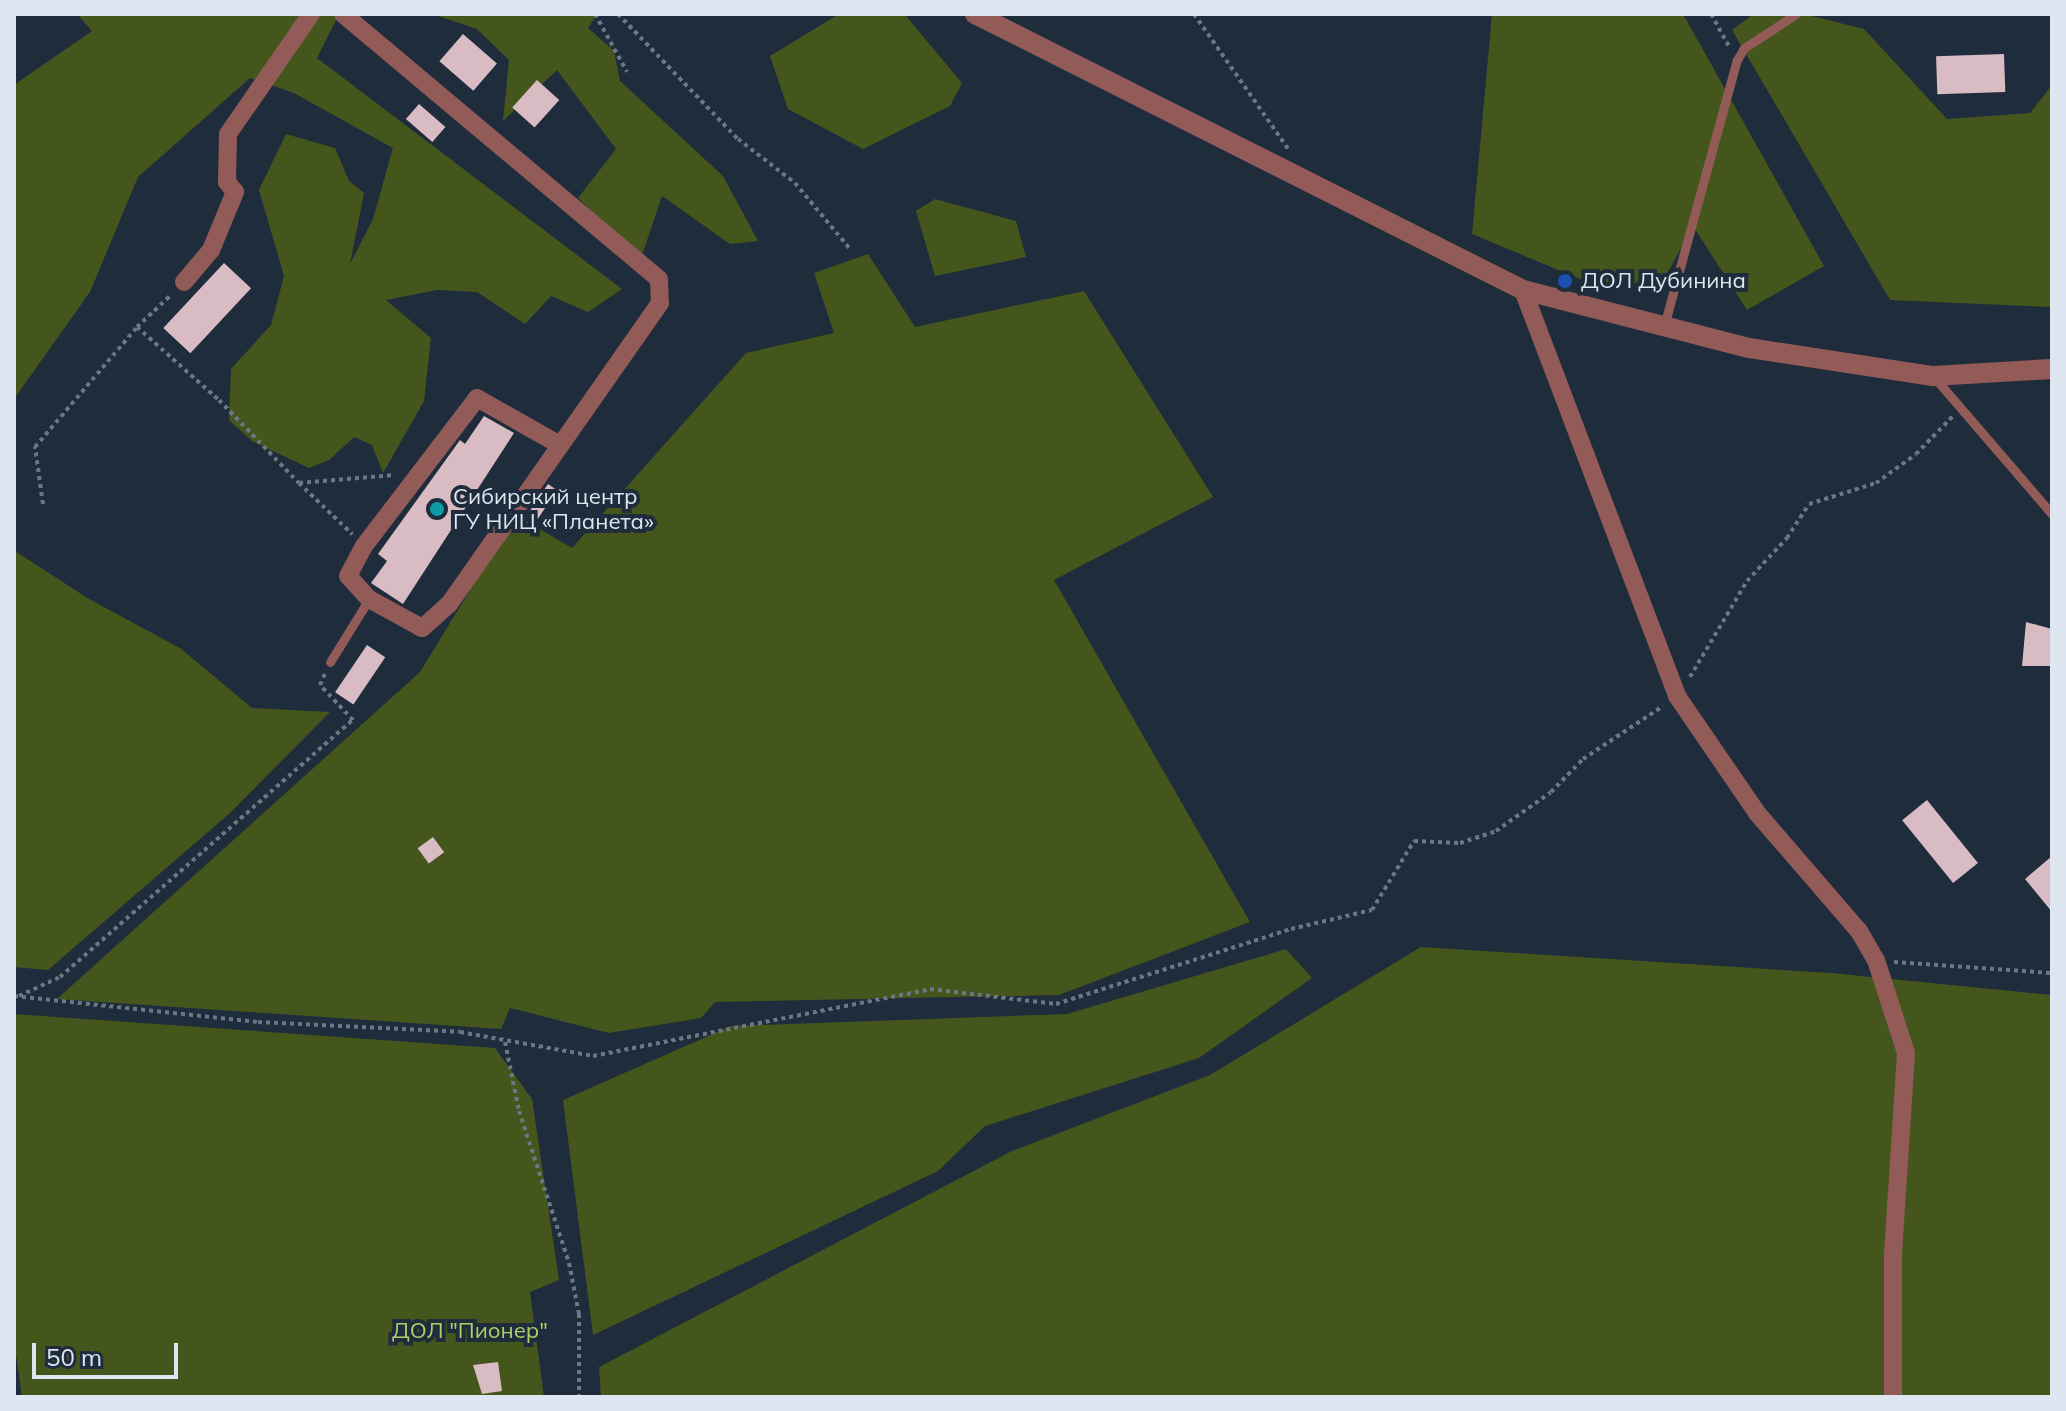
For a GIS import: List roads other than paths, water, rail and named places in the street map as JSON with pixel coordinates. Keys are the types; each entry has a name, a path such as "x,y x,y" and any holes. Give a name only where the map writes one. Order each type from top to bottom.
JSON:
{"street":[{"path":"184,282 211,250 235,192 227,182 228,134 311,14"},
{"path":"343,14 659,279 660,303 558,444 449,604 422,628 369,599 348,576 364,546 477,398 558,444"},
{"path":"975,14 1523,290 1749,348 1933,376 2052,369"},
{"path":"1523,290 1677,696 1757,813 1859,931 1876,960 1906,1053 1893,1255 1893,1397"}],"lane":[{"path":"1664,326 1737,60 1744,48 1796,14"},
{"path":"1933,376 2052,514"},
{"path":"330,662 369,599"}],"place":[{"name":"ДОЛ Дубинина","path":"1565,281"},
{"name":"Сибирский центр ГУ НИЦ «Планета»","path":"437,509"}],"park label":[{"name":"ДОЛ \"Пионер\"","path":"470,1331"}]}
